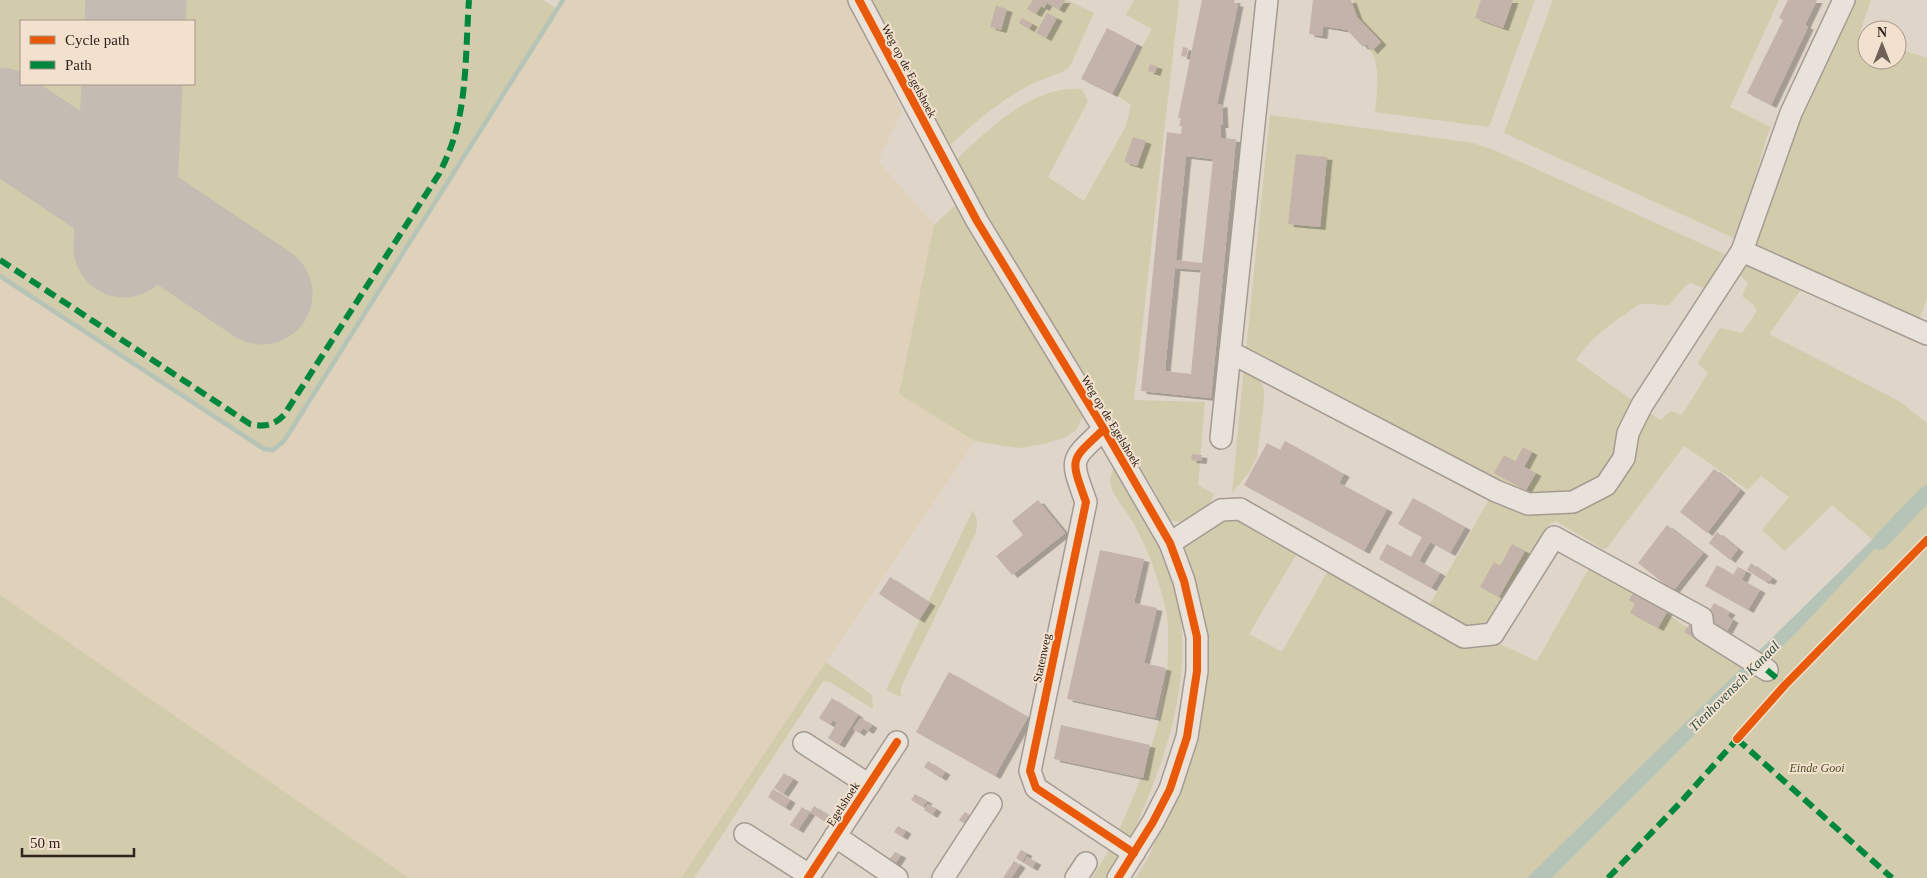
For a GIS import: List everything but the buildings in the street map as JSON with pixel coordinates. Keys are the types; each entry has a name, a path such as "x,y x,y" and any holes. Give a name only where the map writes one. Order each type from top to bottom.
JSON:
{"street":[{"name":"Weg op de Egelshoek","path":"860,0 977,221 1104,429 1170,543 1184,581 1197,638 1197,672 1188,737 1170,789 1153,822 1118,878"},
{"path":"1221,438 1267,0"},
{"path":"1230,352 1496,492 1528,504 1573,502 1606,485 1624,458 1628,433 1642,405 1742,251 1791,113 1844,0"},
{"path":"1742,251 1927,334"},
{"name":"Statenweg","path":"1104,429 1076,455 1074,469 1086,502 1030,771 1036,788 1134,853"},
{"path":"1170,543 1221,510 1240,509 1464,637 1493,634 1554,536 1702,618 1703,630 1767,670"},
{"name":"Egelshoek","path":"745,834 808,877 897,742"},
{"name":"Egelshoek","path":"804,743 869,785"},
{"path":"943,878 991,804"},
{"name":"Egelshoek","path":"835,836 897,878"}],"shaded area":[{"path":"563,0 851,0 902,111 878,161 934,225 899,393 975,441 681,878 409,878 0,595 0,276 264,449 273,450 284,441"}],"green space":[{"path":"0,0 543,0 557,9 284,441 273,450 264,449 0,276"},
{"path":"871,0 1067,0 1094,13 1070,66 1066,70 1015,93 975,123 947,148"},
{"path":"1134,0 1179,0 1134,400 1205,402 1198,485 1214,494 1202,514 1184,522 1167,519 1156,493 954,162 996,124 1028,102 1046,94 1082,89 1088,101 1048,177 1084,201 1126,126 1131,105 1116,95 1152,29 1126,15"},
{"path":"1353,0 1535,0 1489,127 1375,112 1377,70 1372,54 1366,45 1351,31"},
{"path":"1553,0 1779,0 1730,107 1771,127 1738,240 1504,133"},
{"path":"1847,0 1871,0 1864,20 1857,20 1857,70 1907,70 1907,51 1927,58 1927,298 1918,323 1759,249 1757,242 1768,199"},
{"path":"1270,115 1473,143 1494,150 1731,257 1709,290 1691,283 1686,285 1669,305 1638,305 1612,323 1589,343 1576,360 1636,403 1620,453 1608,471 1586,488 1574,492 1548,495 1518,492 1246,350"},
{"path":"958,203 1084,414 1076,430 1066,437 1044,444 1019,448 975,441 899,394 934,225"},
{"path":"1743,262 1802,288 1769,334 1899,401 1927,423 1927,486 1872,539 1832,505 1785,551 1762,530 1789,497 1761,476 1748,490 1684,446 1606,549 1556,521 1550,524 1491,624 1471,633 1426,611 1490,498 1556,512 1632,449 1648,412 1661,420 1671,411 1682,415 1708,373 1698,363 1720,328 1742,333 1757,311 1754,305 1742,296 1748,283 1737,272"},
{"path":"1244,367 1257,374 1264,389 1264,401 1257,457 1250,471 1232,493"},
{"path":"1115,464 1150,524 1164,555 1175,588 1181,620 1180,686 1174,718 1154,782 1129,842 1117,835 1146,765 1160,716 1165,691 1168,625 1161,591 1149,555 1139,533 1118,500 1110,483"},
{"name":"Einde Gooi","path":"1927,493 1927,878 1552,878 1798,631"},
{"path":"973,510 977,520 976,532 901,687 901,697 886,690"},
{"path":"1234,518 1299,550 1249,634 1282,652 1330,567 1537,661 1592,563 1744,666 1527,878 1136,878 1149,856 1167,812 1203,627 1200,600 1182,554 1188,543 1226,519"},
{"path":"0,595 409,878 0,878"},
{"path":"826,662 872,695 873,709 830,682 823,681 694,878 681,878"},
{"path":"1109,850 1121,857 1109,878 1092,878"}],"water":[{"path":"1927,486 1927,493 1798,631 1552,878 1527,878"}],"waterway":[{"path":"0,276 264,449 273,450 284,441 563,0"},
{"name":"Tienhovensch Kanaal","path":"1880,542 1927,493"}],"runway":[{"path":"135,20 136,0"},
{"path":"124,247 132,85"},
{"path":"0,118 262,294"}],"marked path":[{"path":"0,260 250,424 264,425 276,421 284,415 445,162 461,108 465,78 469,0"},
{"path":"1767,670 1785,685"},
{"path":"1608,878 1679,804 1739,737"},
{"path":"1737,739 1892,878"}],"cycle path":[{"path":"859,0 977,221 1104,429 1170,543 1184,581 1197,637 1197,671 1187,737 1170,789 1153,822 1118,878"},
{"path":"1104,429 1084,448 1076,461 1075,468 1086,502 1030,771 1036,788 1134,853"},
{"path":"1737,739 1785,685 1927,540"},
{"path":"808,878 897,742"}]}
